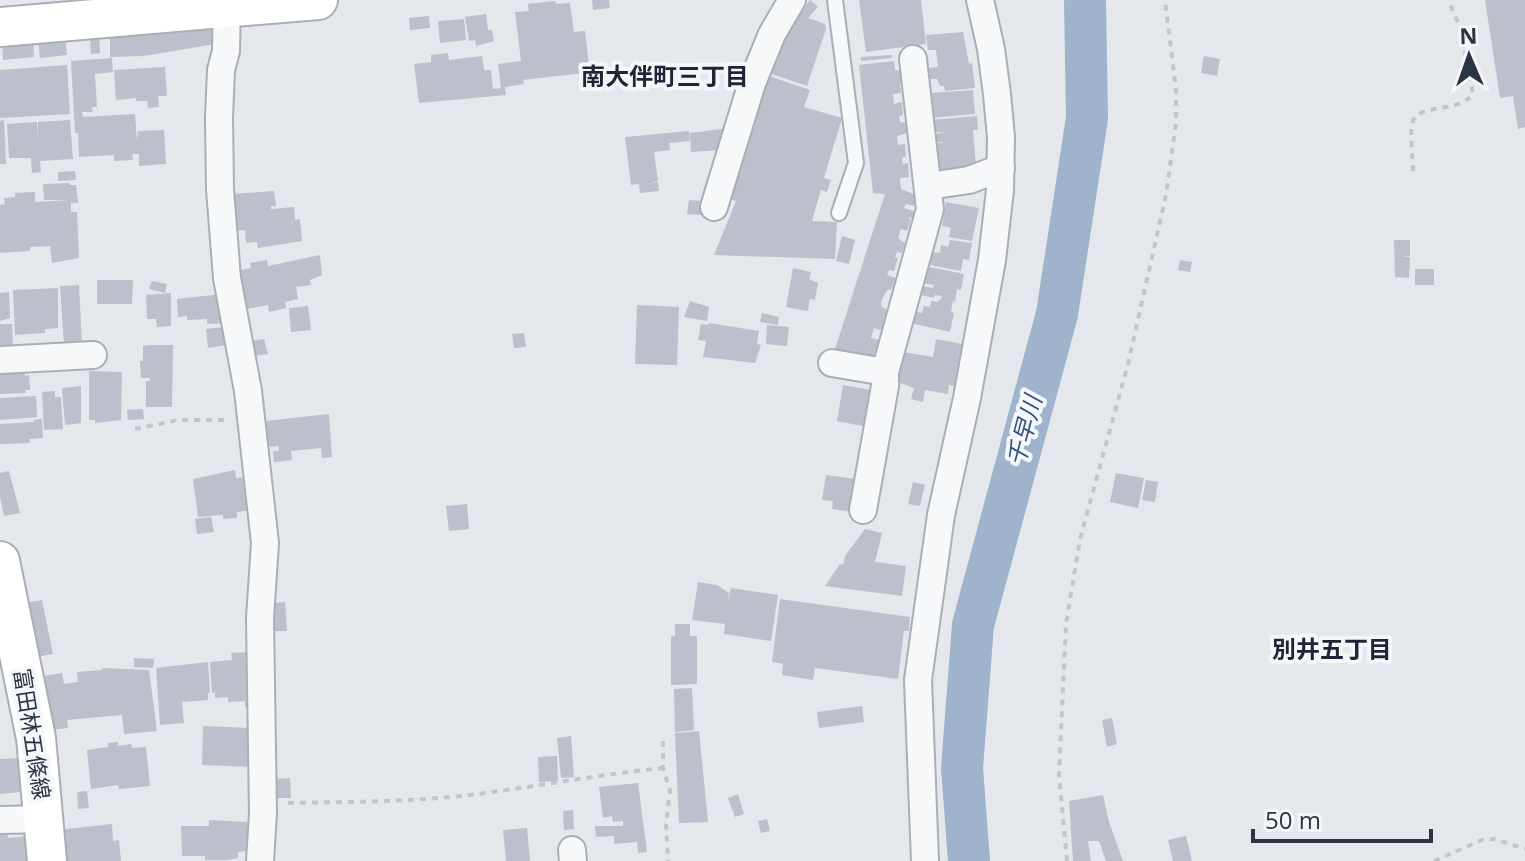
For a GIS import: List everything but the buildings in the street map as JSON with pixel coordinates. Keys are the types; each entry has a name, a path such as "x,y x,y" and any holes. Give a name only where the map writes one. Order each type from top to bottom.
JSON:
{"main road":[{"path":"0,27 227,4 318,0"},
{"name":"富田林五條線","path":"0,561 36,738 47,861"}],"street":[{"path":"714,207 752,83 772,34 792,0"},
{"path":"925,861 918,680 941,515 967,398 992,260 1001,168 997,94 980,0"},
{"path":"227,4 219,118 220,189 227,278 251,420 265,543 260,618 263,804 260,861"},
{"path":"863,510 885,372 930,209 913,59"},
{"path":"929,186 969,180 1001,168"},
{"path":"0,360 93,355"},
{"path":"832,363 885,372"},
{"path":"0,820 45,819"}],"lane":[{"path":"835,0 856,163 839,213"}],"path":[{"path":"1067,861 1059,775 1066,624 1080,539 1128,364 1166,195 1176,123 1176,90 1165,0"},
{"path":"1413,171 1411,130 1414,116 1421,111 1453,107 1468,101 1473,94 1460,27 1448,0"},
{"path":"135,429 178,420 251,420"},
{"path":"663,741 663,768 670,791 666,824 668,861"},
{"path":"263,804 459,796 556,784 585,776 663,768"},
{"path":"1434,861 1482,840 1494,839 1525,849"}],"waterway":[{"name":"千早川","path":"969,861 962,768 973,625 1057,314 1087,118 1085,0"}],"district":[{"name":"南大伴町三丁目","path":"665,77"},
{"name":"別井五丁目","path":"1332,650"}]}
